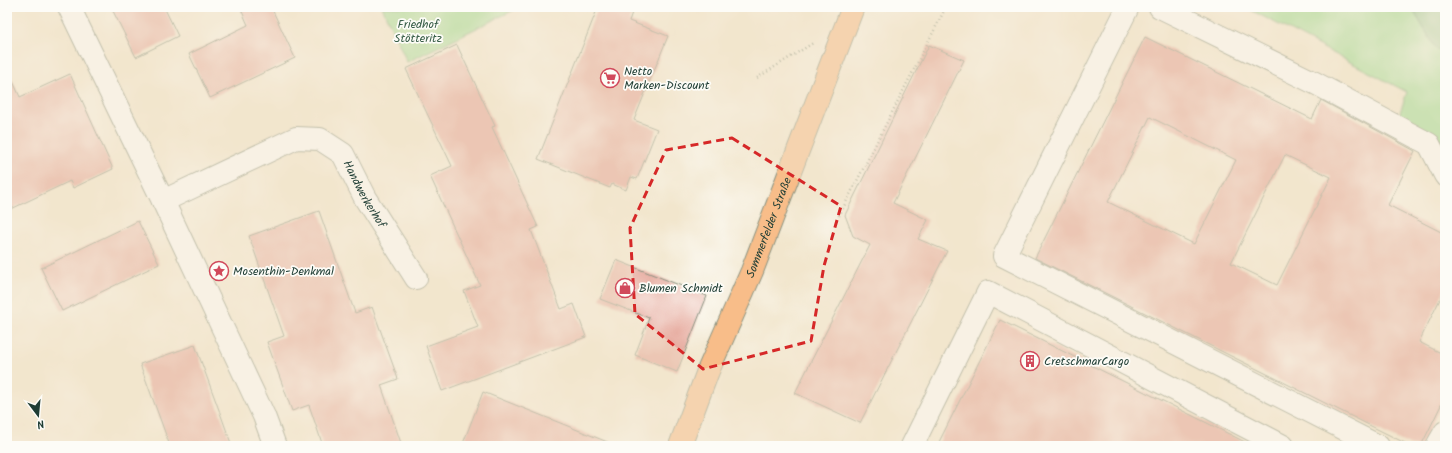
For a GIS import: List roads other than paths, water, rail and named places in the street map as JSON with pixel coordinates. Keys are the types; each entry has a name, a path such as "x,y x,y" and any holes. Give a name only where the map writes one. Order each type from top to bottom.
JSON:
{"main road":[{"name":"Sommerfelder Straße","path":"680,446 708,371 752,271 853,7"}],"street":[{"path":"69,7 163,201 264,416 275,446"},
{"path":"1128,7 1004,256 1378,446"},
{"path":"1160,7 1316,83 1428,144 1445,175"},
{"name":"Handwerkerhof","path":"163,201 296,138 320,139 343,154 365,198 416,278"},
{"path":"912,446 988,292 1283,446"},
{"path":"1437,446 1445,432"}],"place":[{"name":"Netto Marken-Discount","path":"610,78"},
{"name":"Mosenthin-Denkmal","path":"219,271"},
{"name":"Blumen Schmidt","path":"625,288"},
{"name":"CretschmarCargo","path":"1030,361"}],"park label":[{"name":"Friedhof Stötteritz","path":"418,31"}]}
